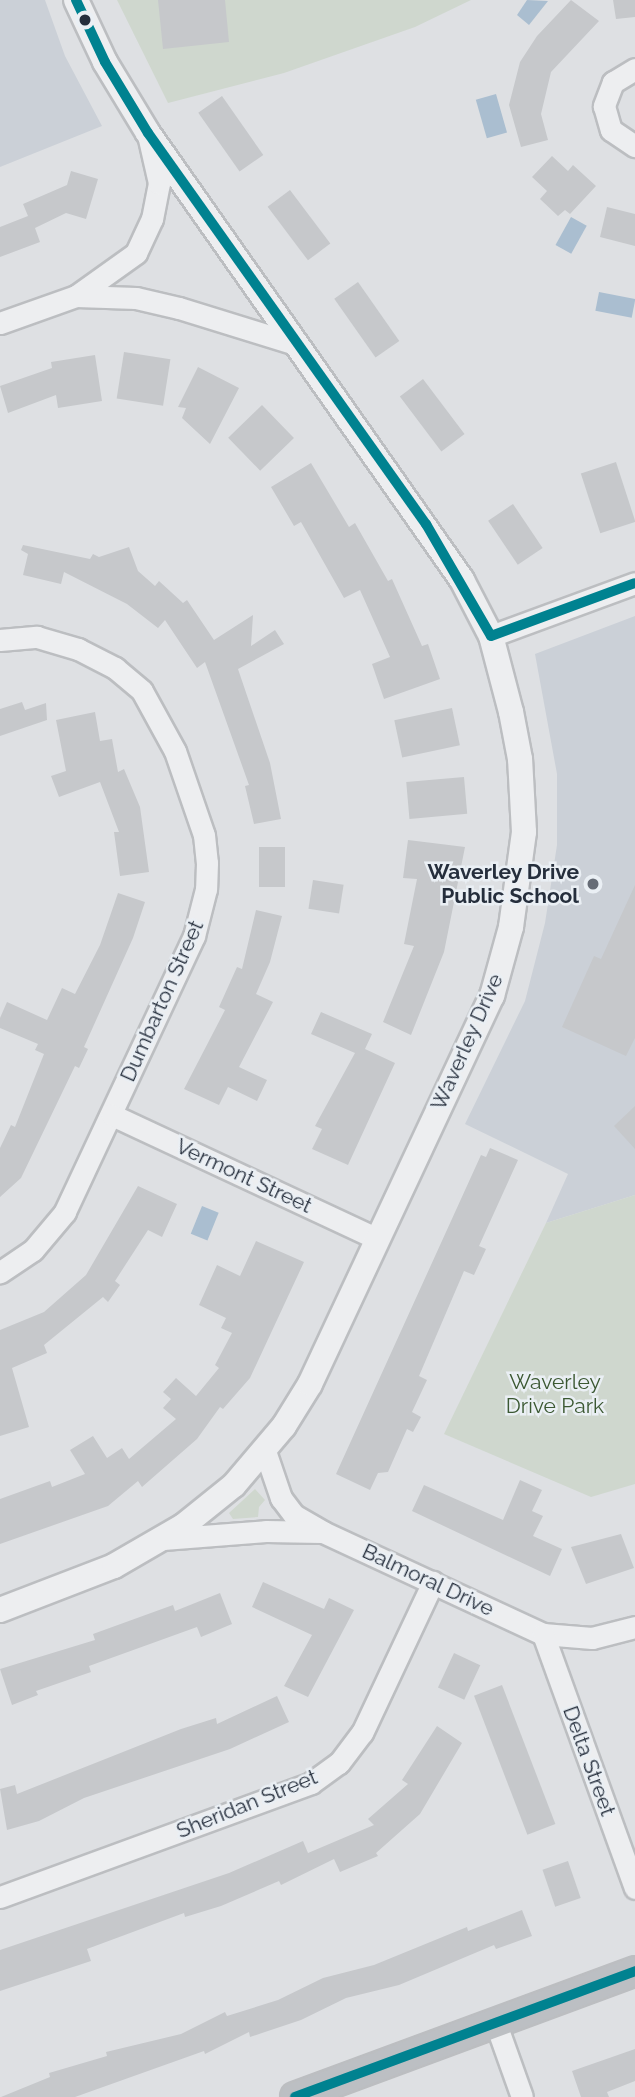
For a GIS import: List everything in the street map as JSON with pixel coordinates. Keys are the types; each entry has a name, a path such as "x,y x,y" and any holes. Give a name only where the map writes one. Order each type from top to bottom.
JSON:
{"main road":[{"path":"295,2097 635,1971"}],"street":[{"name":"Waverley Drive","path":"0,1609 104,1570 163,1539 218,1499 265,1451 310,1384 376,1237 492,996 511,927 521,868 523,796 511,712 491,636 426,524 295,344 148,133 105,62 76,0"},
{"path":"635,69 613,82 604,106 611,130 635,146"},
{"path":"0,323 76,296 136,253 152,219 159,183 148,133"},
{"path":"76,296 136,298 179,307 295,344"},
{"path":"491,636 635,583"},
{"name":"Dumbarton Street","path":"0,640 37,637 56,642 94,656 128,678 165,728 204,835 206,889 197,926 112,1115 59,1222 33,1250 0,1272"},
{"name":"Vermont Street","path":"112,1115 376,1237"},
{"name":"Balmoral Drive","path":"265,1451 281,1498 294,1515 323,1532 543,1634 592,1638 635,1627"},
{"name":"Waverley Drive","path":"163,1539 266,1531 323,1532"},
{"name":"Sheridan Street","path":"0,1897 311,1783 339,1763 362,1733 433,1582"},
{"name":"Delta Street","path":"543,1634 635,1888"},
{"path":"496,2024 523,2097"}],"shaded area":[{"path":"0,0 45,0 65,56 102,126 0,167"},
{"name":"Waverley Drive Public School","path":"635,616 635,1195 546,1223 568,1174 465,1124 525,1001 545,923 557,845 557,774 535,654"}],"green space":[{"path":"117,0 471,0 415,27 284,73 168,103"},
{"name":"Waverley Drive Park","path":"635,1195 635,1484 591,1497 444,1434 546,1223"},
{"path":"255,1489 265,1500 259,1507 258,1517 233,1519 229,1513"}],"water":[{"path":"527,0 548,1 529,25 517,15"},
{"path":"496,94 507,132 487,138 476,100"},
{"path":"571,217 587,226 571,254 555,245"},
{"path":"599,292 635,299 632,318 595,311"},
{"path":"202,1206 219,1213 207,1241 191,1234"}],"building":[{"path":"158,0 225,0 229,42 163,49"},
{"path":"571,0 599,21 551,72 541,114 548,140 521,147 509,105 520,62 537,36"},
{"path":"613,0 635,0 635,17 616,19"},
{"path":"222,96 263,155 240,172 198,113"},
{"path":"552,156 568,171 573,165 596,186 570,214 565,210 558,216 540,199 547,191 532,177"},
{"path":"71,171 98,179 86,219 66,213 35,228 40,242 0,257 0,227 28,216 23,204 67,185"},
{"path":"290,190 330,244 308,260 268,207"},
{"path":"607,207 635,214 635,246 600,237"},
{"path":"358,282 399,341 376,358 334,299"},
{"path":"124,352 170,359 163,406 117,398"},
{"path":"95,355 102,401 58,408 56,395 8,413 0,386 52,368 51,362"},
{"path":"198,367 239,388 210,444 182,418 186,408 178,407"},
{"path":"423,379 465,434 441,452 400,396"},
{"path":"262,405 294,438 260,471 228,438"},
{"path":"616,462 635,522 600,533 581,473"},
{"path":"311,463 349,527 355,523 388,581 392,579 422,646 428,644 440,679 384,699 372,664 390,657 360,590 344,598 301,522 294,526 271,487"},
{"path":"513,504 543,548 518,565 488,521"},
{"path":"23,545 90,559 93,554 99,557 129,547 138,571 155,586 159,581 183,603 187,600 214,640 253,615 251,646 275,630 284,644 238,669 270,763 281,819 254,824 245,786 249,785 205,662 197,668 165,620 158,628 127,604 64,572 61,584 23,575 28,554 21,550"},
{"path":"22,702 25,710 46,703 47,720 0,736 0,709"},
{"path":"452,708 460,745 402,757 394,720"},
{"path":"95,712 100,741 112,739 118,772 124,769 140,807 149,872 120,876 114,832 119,832 100,782 59,797 51,776 66,771 56,720"},
{"path":"464,777 467,814 409,819 406,782"},
{"path":"408,840 465,847 444,952 411,1035 383,1022 414,946 404,944 417,879 403,878"},
{"path":"259,847 285,847 285,887 259,887"},
{"path":"313,880 344,885 339,913 308,909"},
{"path":"635,885 635,1038 626,1056 562,1027 594,956 601,959"},
{"path":"118,893 145,902 133,938 84,1047 88,1049 79,1068 75,1066 21,1178 0,1197 0,1148 11,1125 15,1127 44,1054 35,1050 38,1044 0,1028 0,1018 7,1002 47,1020 62,988 75,994 100,945"},
{"path":"256,910 282,916 270,962 256,994 273,1002 239,1067 267,1080 257,1101 228,1087 219,1105 184,1089 225,1010 219,1007 237,967 242,969"},
{"path":"321,1012 372,1034 365,1049 395,1063 348,1165 312,1149 322,1129 315,1126 355,1053 311,1034"},
{"path":"635,1106 635,1149 614,1126"},
{"path":"490,1148 518,1160 479,1246 486,1249 474,1275 464,1271 419,1376 427,1380 412,1412 421,1417 413,1432 407,1429 388,1472 378,1473 370,1490 336,1474 481,1155 486,1157"},
{"path":"138,1186 177,1204 162,1237 148,1230 115,1281 120,1285 108,1302 103,1297 44,1345 47,1353 12,1368 29,1427 0,1436 0,1330 44,1312 86,1275"},
{"path":"256,1241 304,1262 250,1378 223,1409 220,1407 197,1439 142,1487 138,1481 108,1506 0,1544 0,1499 50,1481 52,1487 85,1474 70,1450 93,1436 107,1458 122,1448 129,1459 176,1419 163,1408 171,1399 163,1392 176,1378 196,1396 219,1368 215,1365 232,1333 221,1328 226,1318 199,1305 217,1265 240,1276"},
{"path":"520,1480 542,1490 532,1511 543,1516 533,1536 562,1549 550,1576 412,1511 424,1485 503,1520"},
{"path":"621,1534 634,1568 586,1584 571,1547"},
{"path":"263,1582 324,1609 329,1598 354,1610 308,1697 284,1686 312,1635 252,1607"},
{"path":"220,1593 232,1624 201,1637 197,1627 89,1666 91,1672 36,1691 38,1695 12,1705 0,1669 95,1640 93,1634 173,1605 175,1611"},
{"path":"454,1653 480,1665 464,1700 438,1687"},
{"path":"502,1685 555,1824 527,1835 474,1696"},
{"path":"277,1696 289,1722 230,1749 84,1798 39,1821 7,1830 0,1789 15,1785 17,1794 181,1729 216,1718 217,1724"},
{"path":"437,1726 462,1743 420,1814 376,1853 378,1856 340,1872 334,1859 281,1885 279,1881 221,1906 185,1917 184,1913 87,1949 91,1961 0,1991 0,1950 229,1873 303,1841 308,1853 374,1825 368,1819 408,1784 402,1780"},
{"path":"568,1861 581,1898 555,1907 542,1870"},
{"path":"522,1910 532,1936 496,1949 494,1945 399,1985 346,1998 301,2020 250,2037 249,2032 205,2054 204,2051 75,2097 1,2097 50,2077 49,2073 107,2056 106,2052 181,2034 225,2012 227,2016 278,2000 323,1978 374,1965 467,1927 468,1931"},
{"path":"635,2049 635,2081 607,2092 609,2097 581,2097 572,2071"}],"transit line":[{"path":"76,0 105,62 148,133 426,524 491,636 635,583"},
{"path":"295,2097 635,1971"}],"place":[{"name":"Waverley Drive Public School","path":"593,884"}]}
